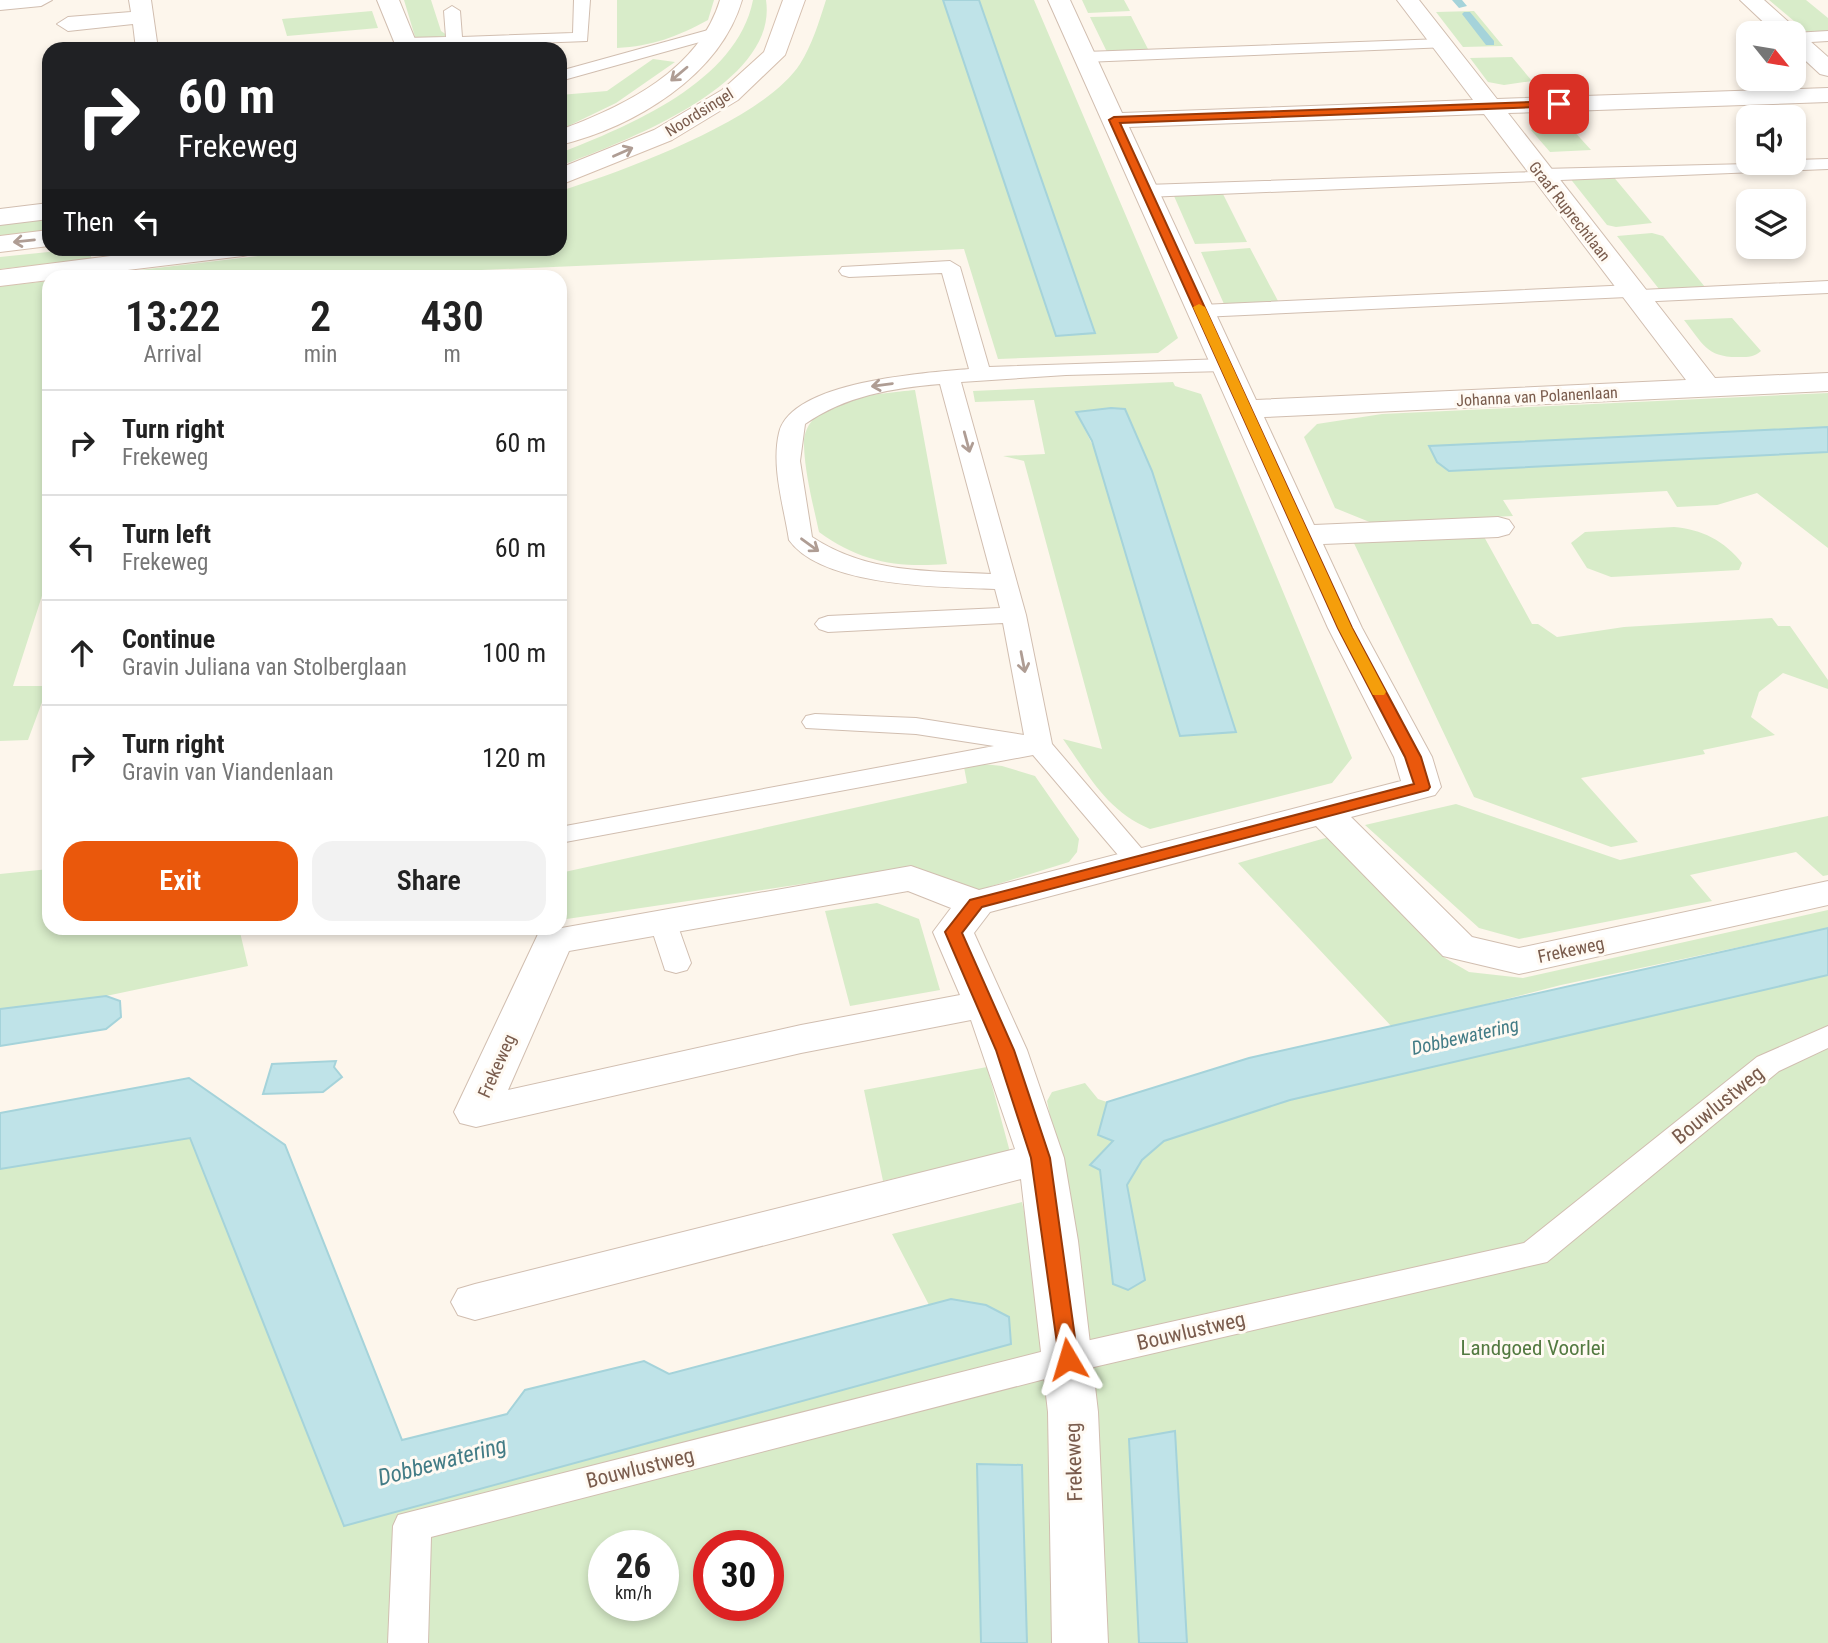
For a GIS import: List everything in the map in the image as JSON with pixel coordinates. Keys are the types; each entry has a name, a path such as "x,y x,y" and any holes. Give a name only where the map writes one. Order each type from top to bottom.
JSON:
{"street":[{"path":"0,4 41,0"},
{"path":"388,0 405,42"},
{"path":"567,135 618,115 665,86 697,59 719,32 731,0"},
{"name":"Noordsingel","path":"567,174 663,135 730,95 774,55 794,0"},
{"path":"976,903 1140,863 1422,787 1413,757 1345,628 1059,0"},
{"name":"Graaf Ruprechtlaan","path":"1408,0 1707,388"},
{"path":"1751,0 1775,21"},
{"path":"68,24 141,9 145,42"},
{"path":"1806,49 1828,69"},
{"path":"1114,120 1828,95"},
{"path":"0,216 42,212"},
{"path":"0,244 42,239"},
{"path":"65,270 178,256"},
{"path":"0,278 42,273"},
{"name":"Johanna van Polanenlaan","path":"1245,409 1828,382"},
{"path":"1303,535 1498,527"},
{"name":"Frekeweg","path":"1324,812 1458,947 1519,961 1828,893"},
{"name":"Frekeweg","path":"985,1004 775,1045 476,1112 553,941 911,878 976,903 953,932 985,1004 1005,1050 1041,1158 1073,1412 1080,1643"},
{"path":"475,1302 1041,1158"}],"lane":[{"path":"480,42 580,38 582,0"},
{"path":"438,42 454,40 452,11"},
{"path":"567,74 621,57 675,47 719,32"},
{"path":"1806,37 1828,36"},
{"path":"1085,57 1291,54 1442,44"},
{"path":"1146,191 1371,176 1543,176 1736,160"},
{"path":"1806,163 1828,164"},
{"path":"849,271 950,267 981,374"},
{"path":"1201,312 1452,307 1634,293 1828,287"},
{"path":"1005,582 911,578 869,572 836,562 801,540 788,448 793,423 818,402 860,388 949,376 1225,365"},
{"path":"949,376 1014,615 1039,746 1140,863"},
{"path":"828,624 1014,615"},
{"path":"815,722 916,726 1039,746"},
{"path":"567,834 1039,746"},
{"path":"664,921 676,963"},
{"name":"Bouwlustweg","path":"408,1643 412,1526 1068,1359 1535,1253 1768,1064 1828,1036"}],"green space":[{"path":"404,0 431,0 441,31 447,35 441,39 416,40"},
{"path":"617,0 714,0 708,20 697,26 653,43 617,48"},
{"path":"753,0 766,0 763,31 748,58 723,84 692,106 656,125 567,163 567,150 647,114 703,77 726,55 743,29"},
{"path":"826,0 943,0 1056,336 1094,333 979,0 1034,0 1178,338 1158,353 998,359 964,249 483,270 140,270 258,256 567,256 567,189 654,157 725,124 782,85 800,64 812,41"},
{"path":"1082,0 1124,0 1130,11 1088,13"},
{"path":"1769,0 1806,0 1828,18 1828,32 1807,32 1806,21 1794,21"},
{"path":"372,11 378,28 287,36 282,19"},
{"path":"1474,11 1503,46 1463,47 1436,12"},
{"path":"1131,16 1149,51 1107,52 1090,17"},
{"path":"1512,57 1532,81 1504,85 1488,82 1470,58"},
{"path":"653,59 675,62 616,103 567,127 567,94 607,91"},
{"path":"1559,125 1572,129 1591,150 1550,152 1531,130 1538,126"},
{"path":"1612,175 1652,223 1616,227 1607,225 1569,177"},
{"path":"1223,194 1247,242 1195,244 1174,196"},
{"path":"42,216 42,236 0,240 0,221"},
{"path":"1652,233 1663,236 1705,287 1659,289 1617,236"},
{"path":"1250,248 1278,301 1224,304 1201,252"},
{"path":"42,253 42,256 91,256 92,259 0,269 0,257"},
{"path":"42,282 42,596 13,686 42,686 42,702 28,740 0,741 0,286"},
{"path":"1732,318 1761,351 1749,357 1720,355 1701,343 1684,320"},
{"path":"1173,382 1175,386 1201,394 1352,758 1332,783 1150,829 1110,802 1063,739 1102,749 1024,461 1003,456 1045,454 1034,400 975,402 973,391","holes":["1125,409 1152,471 1236,731 1076,412"]},
{"path":"915,390 947,564 895,564 864,556 834,542 819,532 808,478 804,446 807,430 816,417 846,401"},
{"path":"1828,393 1828,427 1430,446 1449,471 1828,452 1828,548 1757,493 1717,505 1677,507 1667,491 1503,500 1513,516 1372,523 1335,508 1304,437 1317,424 1382,414"},
{"path":"1674,527 1694,530 1720,542 1742,563 1739,570 1611,577 1587,568 1571,543 1585,532"},
{"path":"1482,533 1532,624 1538,624 1557,637 1624,627 1772,618 1778,626 1790,626 1828,680 1828,689 1783,673 1759,692 1751,717 1775,735 1703,750 1705,754 1581,778 1638,842 1611,847 1474,797 1352,539"},
{"path":"983,764 1002,766 1035,776 1079,839 1077,852 1069,862 979,890 968,889 916,867 567,919 567,871 967,783 964,767"},
{"path":"1456,804 1620,860 1828,816 1828,875 1823,876 1796,852 1690,875 1712,901 1519,939 1479,928 1365,825"},
{"path":"1329,837 1445,958 1469,972 1523,978 1828,910 1828,928 1561,985 1393,1028 1238,863"},
{"path":"42,870 42,935 241,935 248,966 106,996 0,1009 0,874"},
{"path":"877,903 919,919 940,990 850,1006 825,911"},
{"name":"Landgoed Voorlei","path":"1828,975 1828,1643 0,1643 0,1169 190,1138 345,1526 1008,1317 989,1307 970,1302 950,1301 929,1305 892,1234 1022,1202 1044,1305 1063,1181 1047,1101 1052,1092 1085,1083 1098,1099 1107,1102 1098,1134 1113,1140 1100,1170 1113,1284 1145,1280 1127,1185 1142,1160 1164,1141 1290,1100"},
{"path":"987,1067 1010,1152 883,1181 864,1090"}],"water":[{"path":"943,0 979,0 1095,333 1056,336"},
{"path":"1125,409 1152,471 1236,732 1180,736 1092,441 1076,412"},
{"path":"1828,427 1828,452 1449,471 1437,462 1429,446"},
{"name":"Dobbewatering","path":"1828,928 1828,975 1290,1100 1164,1141 1142,1160 1127,1185 1145,1280 1128,1290 1113,1284 1100,1170 1090,1165 1113,1141 1098,1135 1107,1102 1249,1058"},
{"path":"106,996 120,1001 121,1017 106,1029 0,1046 0,1009"},
{"path":"336,1061 334,1067 342,1077 323,1092 263,1094 272,1064"},
{"name":"Dobbewatering","path":"189,1078 285,1145 402,1440 507,1414 525,1390 644,1361 669,1374 951,1299 986,1305 1009,1317 1011,1344 344,1526 190,1138 0,1169 0,1113"},
{"path":"1175,1431 1187,1643 1139,1643 1129,1439"},
{"path":"977,1464 1022,1465 1027,1643 981,1643"}],"waterway":[{"path":"1457,0 1462,6"},
{"path":"1467,14 1490,43"}],"slow traffic":[{"path":"1199,307 1345,628 1379,692"}],"route":[{"path":"1068,1359 1041,1158 1005,1050 953,932 976,903 1140,863 1422,787 1413,757 1345,628 1114,120 1559,104"}]}
